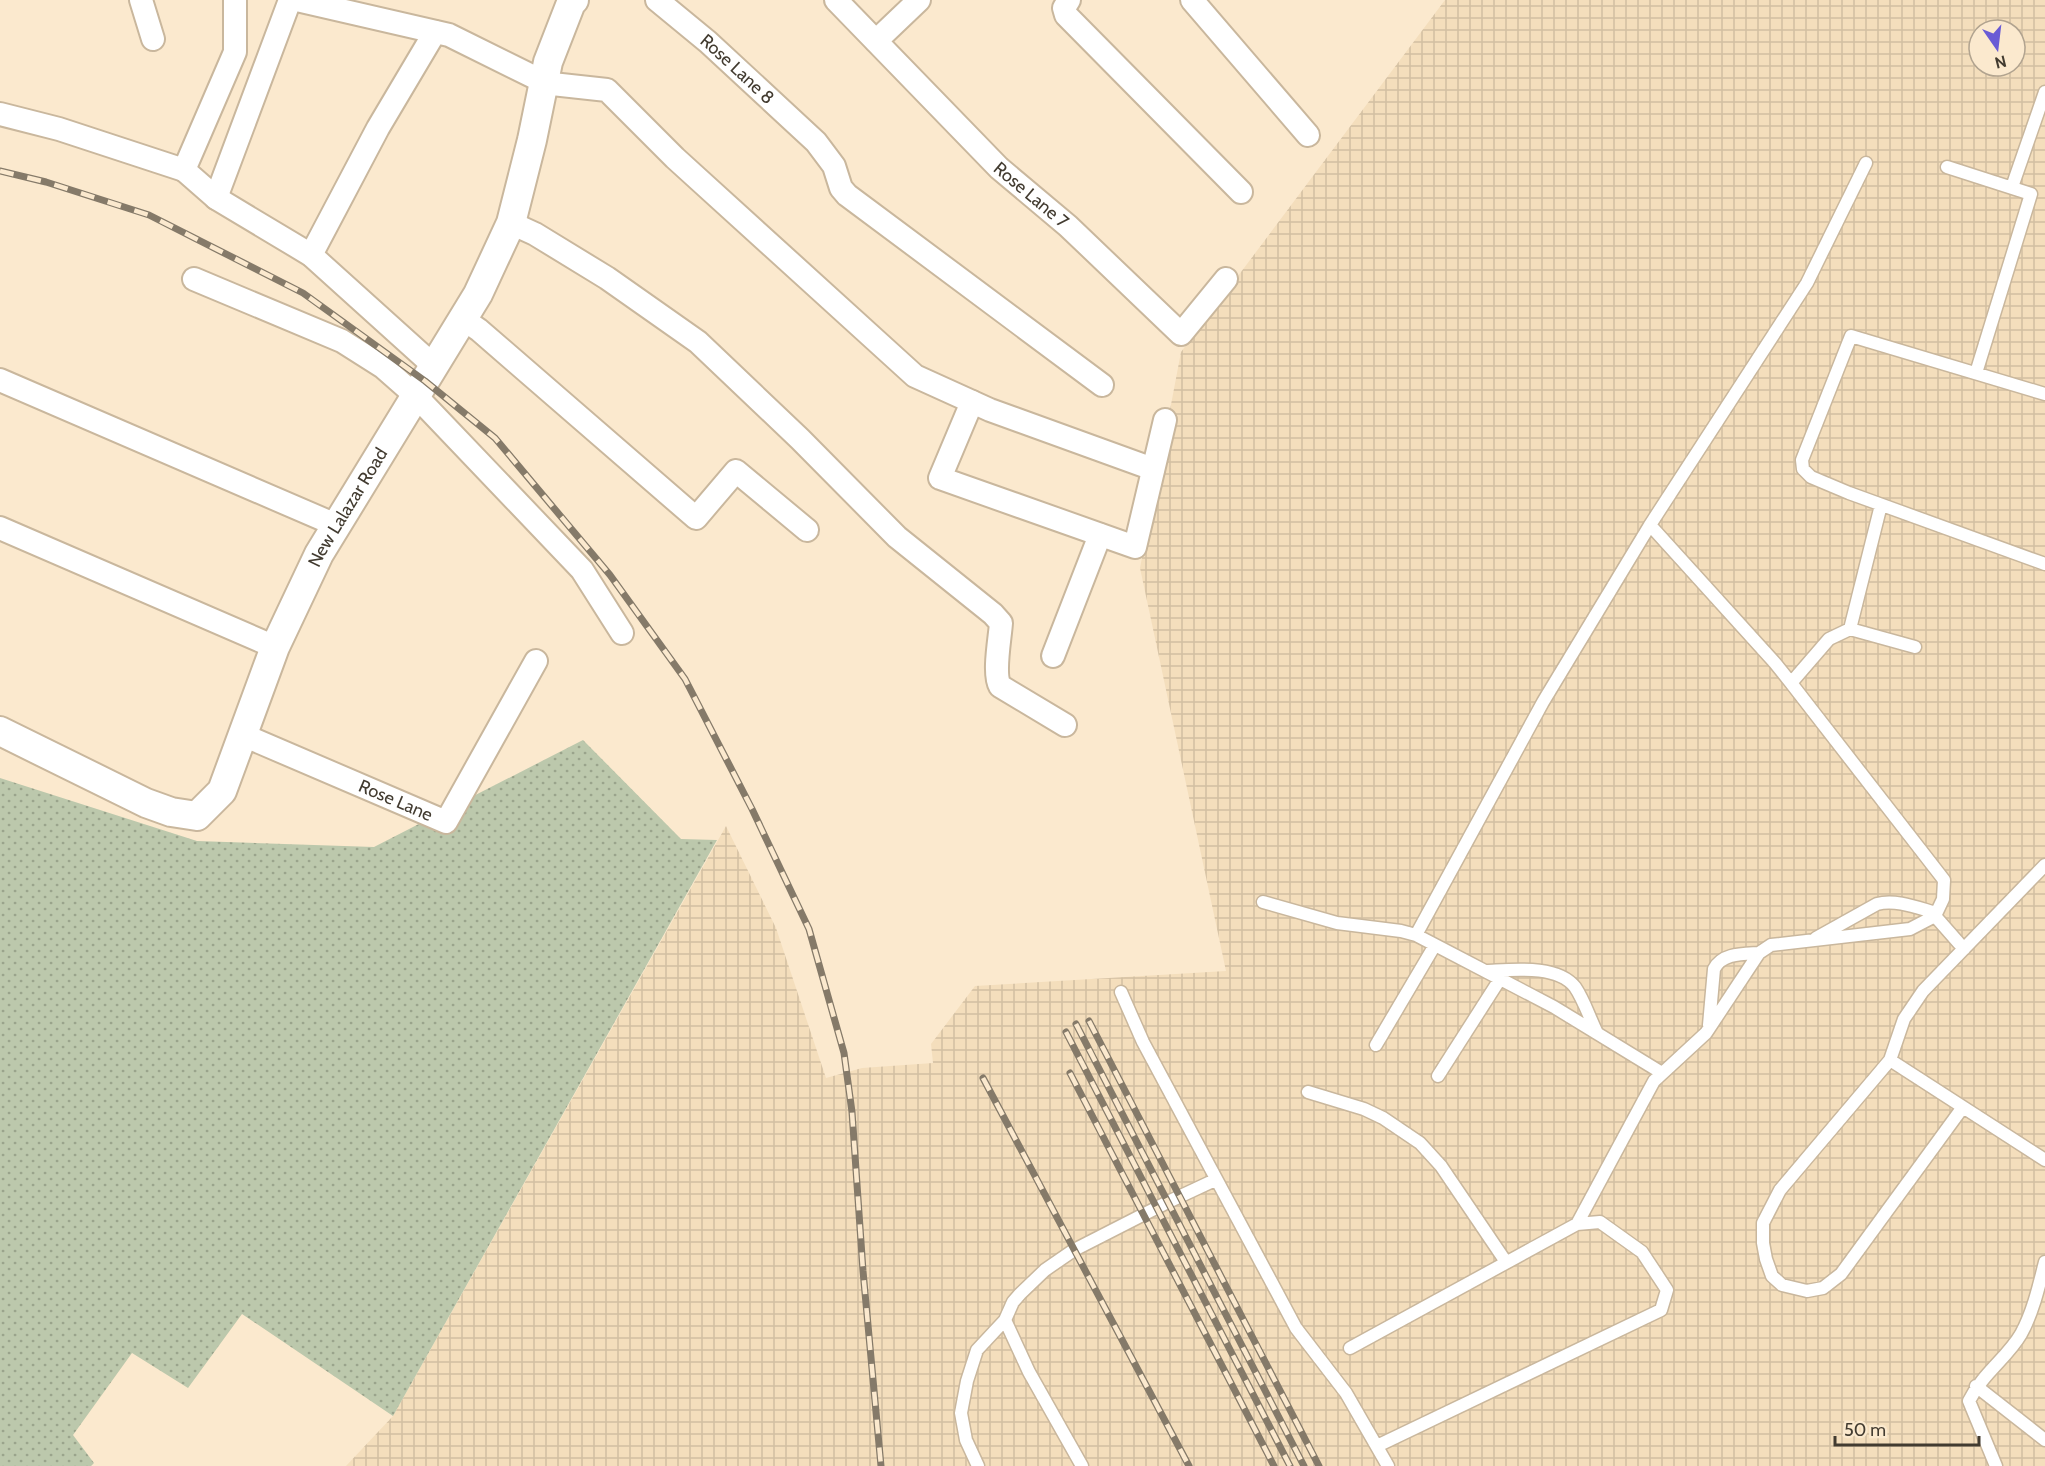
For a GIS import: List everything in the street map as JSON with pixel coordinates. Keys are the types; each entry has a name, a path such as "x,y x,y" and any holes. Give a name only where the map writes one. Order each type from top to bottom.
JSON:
{"street":[{"path":"141,0 153,39"},
{"path":"184,170 235,52 235,0"},
{"path":"216,198 290,0"},
{"path":"297,0 449,35 543,83 607,90 675,158 915,376 972,402 1153,469"},
{"name":"Rose Lane 8","path":"657,0 708,42 816,142 834,166 841,188 847,195 1102,385"},
{"name":"Rose Lane 7","path":"836,0 999,168 1068,226 1181,334 1226,279"},
{"path":"876,41 919,0"},
{"path":"1069,0 1064,8 1066,15 1241,192"},
{"path":"1192,0 1308,135"},
{"name":"New Lalazar Road","path":"0,731 146,803 171,812 197,816 222,791 275,647 319,554 478,294 511,223 548,62 571,1"},
{"path":"311,255 378,128 435,32"},
{"path":"0,114 59,129 184,170 216,198 311,255 434,366"},
{"path":"511,223 535,234 607,278 698,342 800,439 897,537 993,614 1001,623 998,667 1000,686 1065,724"},
{"path":"194,279 342,341 383,367 416,396 582,570 622,633"},
{"path":"463,319 479,330 696,518 736,471 807,530"},
{"path":"0,380 336,525"},
{"path":"972,402 940,478 1135,547 1165,420"},
{"path":"0,528 275,647"},
{"path":"1053,656 1101,535"},
{"name":"Rose Lane","path":"243,735 446,822 536,661"}],"lane":[{"path":"2012,187 2045,92"},
{"path":"1416,935 1543,702 1650,525 1807,283 1866,163"},
{"path":"1947,167 2031,194 1976,373"},
{"path":"2045,394 1851,336 1802,460 1803,469 1811,477 1881,505 2045,564"},
{"path":"1850,629 1881,505"},
{"path":"1577,1224 1654,1081 1709,1029 1759,953 1771,945 1910,929 1935,914 1943,899 1944,879 1791,683 1650,525"},
{"path":"1791,683 1829,639 1850,629 1915,647"},
{"path":"1963,1107 1833,1281 1823,1288 1807,1291 1782,1285 1772,1276 1763,1243 1763,1223 1780,1190 1890,1060 1904,1019 1923,991 2045,865"},
{"path":"1809,941 1884,902 1899,903 1935,914 1964,949"},
{"path":"1263,903 1337,922 1401,930 1416,935 1554,1007 1662,1073"},
{"path":"1376,1045 1435,945"},
{"path":"1709,1029 1714,969 1717,963 1725,957 1759,953"},
{"path":"1484,971 1535,968 1560,977 1574,986 1598,1034"},
{"path":"1438,1076 1500,979"},
{"path":"1121,992 1143,1042 1296,1328 1346,1393 1388,1466"},
{"path":"1890,1060 2045,1160"},
{"path":"1308,1092 1364,1109 1383,1118 1420,1143 1441,1166 1506,1262"},
{"path":"978,1466 966,1440 961,1413 967,1381 977,1350 1005,1320 1013,1302 1045,1270 1074,1250 1215,1180"},
{"path":"1350,1348 1577,1224 1600,1222 1642,1252 1667,1290 1662,1310 1377,1446"},
{"path":"1996,1466 1970,1401 1976,1386 2020,1335 2029,1317 2045,1262"},
{"path":"1005,1320 1029,1372 1082,1466"},
{"path":"1976,1386 2045,1440"}],"shaded area":[{"path":"1445,0 2045,0 2045,1466 346,1466 393,1416 726,826 776,928 826,1078 862,1068 933,1063 931,1044 975,986 1226,971 1140,568 1181,352"}],"green space":[{"path":"583,740 681,839 717,840 393,1416 242,1314 188,1388 132,1353 73,1435 94,1463 91,1466 0,1466 0,778 197,841 374,847"}],"railway":[{"path":"0,171 46,182 149,215 303,293 425,381 495,438 610,575 685,679 752,809 809,929 844,1053 852,1112 863,1271 881,1466"},
{"path":"1089,1021 1319,1466"},
{"path":"1076,1024 1304,1466"},
{"path":"1066,1032 1290,1466"},
{"path":"1070,1073 1274,1466"},
{"path":"983,1078 1189,1466"}]}
